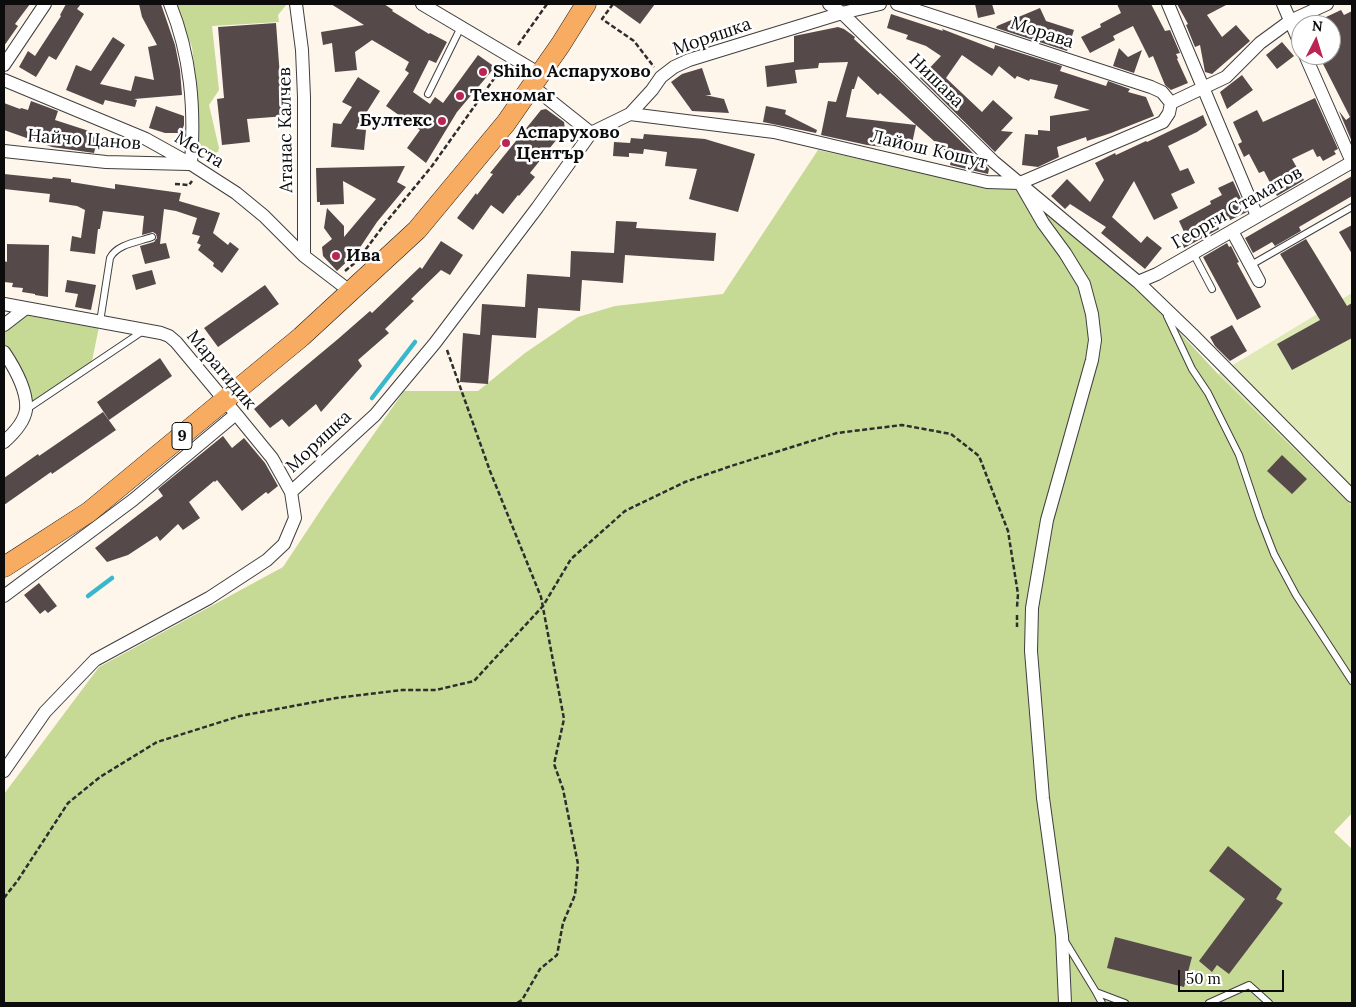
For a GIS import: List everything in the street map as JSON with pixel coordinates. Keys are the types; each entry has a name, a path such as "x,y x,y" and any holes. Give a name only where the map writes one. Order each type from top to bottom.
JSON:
{"main road":[{"name":"9","path":"561,44 577,4"},
{"name":"9","path":"4,567 89,512 230,407 301,337 418,230 506,123 561,44 586,4"}],"street":[{"path":"4,64 45,4"},
{"path":"170,4 184,44 191,87 193,136 191,164"},
{"name":"Атанас Калчев","path":"296,4 302,50 304,97 304,256"},
{"path":"422,4 510,56 592,133 630,114"},
{"name":"Нишава","path":"829,4 842,13 994,162 1138,282 1352,496"},
{"name":"Моряшка","path":"630,114 661,77 674,67 689,60 842,13 880,4"},
{"name":"Морава","path":"897,4 1151,87 1162,92 1172,103"},
{"path":"1168,4 1257,216"},
{"path":"1282,4 1290,21"},
{"path":"1172,103 1226,77 1260,43 1290,21 1328,4"},
{"path":"1309,65 1352,162"},
{"name":"Места","path":"4,80 146,139 191,164 236,193 264,216 304,256 351,292"},
{"name":"Лайош Кошут","path":"630,114 774,132 987,182 1020,182 1163,122 1169,113 1172,103"},
{"name":"Моряшка","path":"4,771 45,712 94,660 209,598 268,560 284,544 295,518 291,492 375,414 441,335 592,133"},
{"name":"Найчо Цанов","path":"4,151 106,162 191,164"},
{"name":"Георги Стаматов","path":"1138,282 1156,274 1352,162"},
{"path":"1020,182 1043,223 1065,253 1084,284 1092,314 1095,340 1092,360 1047,520 1032,608 1032,645 1043,798 1062,936 1065,1003"},
{"path":"1232,231 1260,280"},
{"name":"Марагидик","path":"4,304 161,332 170,336 272,458 291,492"},
{"path":"4,326 26,308"},
{"path":"4,352 24,389 26,410 19,426 4,442"},
{"path":"4,596 133,500 230,407"}],"lane":[{"path":"428,94 461,27"},
{"path":"1251,265 1352,207"},
{"path":"100,322 110,258 113,251 152,237"},
{"path":"1193,253 1212,289"},
{"path":"1163,306 1192,368 1208,393 1239,454 1274,554 1296,596 1352,681"},
{"path":"26,410 145,330"},
{"path":"1062,936 1102,1003"},
{"path":"1209,1003 1249,985 1270,1003"},
{"path":"1096,992 1125,1003"}],"path":[{"path":"334,280 357,261 432,166 548,4"},
{"path":"613,4 602,19 634,41 661,77"},
{"path":"441,335 490,471 541,597 564,719 554,764 563,789 578,864 575,895 563,923 557,955 540,970 522,1000 517,1003"},
{"path":"4,898 18,880 68,803 100,777 157,742 240,716 336,698 402,690 436,690 474,681 543,606 572,559 624,511 684,482 837,433 902,425 951,434 979,456 1008,531 1018,594 1017,625 1022,638 1032,645"}],"green space":[{"path":"175,4 287,4 278,15 279,22 212,26 219,90 209,105 219,148 218,152 212,154 205,154 199,146 196,81 192,47"},
{"path":"818,150 984,186 1020,188 1157,308 1218,374 1352,506 1352,813 1334,832 1352,849 1352,1003 4,1003 4,794 99,667 283,567 404,391 478,391 525,353 578,317 615,306 723,294"},
{"path":"1352,293 1352,506 1218,374"},
{"path":"26,308 100,322 91,366 26,410 4,352 4,325"}],"building":[{"path":"4,4 30,4 15,24 18,26 4,46"},
{"path":"66,4 81,4 77,9 84,14 56,60 49,56 36,77 19,67 28,51 35,56 61,16"},
{"path":"139,4 161,4 175,45 182,95 134,99 137,100 135,107 105,100 103,105 66,90 76,65 91,71 113,37 125,45 100,84 131,91 135,76 154,80 148,47 157,45 142,17"},
{"path":"331,4 384,4 429,34 447,42 436,63 429,60 413,92 430,104 435,97 443,103 478,55 495,67 457,112 426,163 407,148 420,130 386,106 409,73 405,70 409,62 372,40 355,52 357,70 335,72 332,43 323,45 321,32 364,25"},
{"path":"612,4 655,4 640,24"},
{"path":"975,4 992,4 995,14 978,18"},
{"path":"1117,4 1151,4 1165,31 1170,30 1180,53 1176,54 1177,59 1188,83 1171,90 1165,85 1153,56 1149,58 1133,26 1113,36 1115,40 1090,53 1081,37 1101,27 1100,24 1121,13"},
{"path":"1177,4 1228,4 1207,15 1222,37 1236,25 1250,41 1212,74 1205,72 1200,45 1195,47 1186,25 1188,24"},
{"path":"1040,8 1046,21 1074,30 1067,51 996,28"},
{"path":"1341,10 1344,15 1352,11 1352,142 1339,111 1346,120 1350,117 1324,65 1341,65 1341,15 1330,15"},
{"path":"891,14 943,31 942,29 994,49 995,45 1062,66 1060,71 1106,86 1108,81 1130,89 1128,92 1146,97 1154,116 1087,141 1086,137 1057,147 1059,157 1038,167 1022,165 1025,134 1038,135 1038,130 1050,131 1050,116 1090,110 1054,98 1058,85 1030,79 1029,81 1017,76 1015,79 999,66 992,76 962,55 946,78 982,112 993,100 1013,118 1001,131 1013,132 995,152 920,78 941,56 926,46 906,39 908,35 887,28"},
{"path":"276,23 280,77 288,76 291,105 285,106 286,116 247,119 250,142 222,145 217,99 224,98 218,27"},
{"path":"838,27 844,29 855,37 854,39 897,78 989,169 988,174 950,165 952,157 916,125 910,153 821,135 828,101 836,102 848,62 819,63 818,68 795,70 797,83 767,87 765,66 794,62 794,36","holes":["858,76 878,95 880,93 916,125 846,117 852,89 854,89"]},
{"path":"1282,42 1291,52 1291,58 1277,69 1266,55"},
{"path":"1119,48 1128,57 1142,50 1134,73 1113,66"},
{"path":"702,68 711,95 705,95 724,99 729,113 692,111 671,82 682,74"},
{"path":"1242,75 1253,90 1227,109 1220,92"},
{"path":"358,77 380,91 356,129 366,130 364,150 331,147 333,123 341,124 352,107 342,102"},
{"path":"1315,98 1338,149 1334,151 1336,154 1323,161 1320,156 1317,157 1313,149 1292,159 1304,180 1277,196 1264,171 1259,173 1249,154 1244,157 1238,144 1242,142 1233,122 1257,110 1263,122"},
{"path":"31,101 58,111 55,120 89,131 88,135 98,138 94,153 52,147 4,130 4,103 28,110"},
{"path":"156,106 184,116 184,125 181,133 165,133 149,128"},
{"path":"766,106 786,110 785,114 817,130 816,133 763,122"},
{"path":"546,109 564,122 565,129 530,173 535,177 503,214 491,205 473,230 457,218 476,193 477,195 493,174 490,173 541,110"},
{"path":"1203,115 1207,125 1168,146 1180,171 1188,168 1195,183 1171,194 1178,208 1154,220 1134,181 1112,217 1141,243 1147,236 1162,248 1145,269 1101,233 1106,227 1070,204 1065,209 1051,196 1067,179 1090,202 1104,180 1095,163 1115,153 1116,155 1147,142"},
{"path":"644,134 705,139 755,154 738,212 689,199 697,169 665,166 667,152 644,149 643,154 629,153 629,157 613,156 614,142 630,143 631,138 643,139"},
{"path":"405,166 397,182 406,187 377,222 357,252 337,271 323,256 322,247 332,239 324,228 327,208 344,226 344,237 376,199 343,181 344,204 320,205 320,202 317,202 316,168"},
{"path":"4,174 71,179 71,182 115,189 115,184 181,193 179,201 220,213 213,233 228,245 230,242 239,249 222,273 213,266 214,263 198,250 201,245 197,243 200,236 192,234 197,218 164,209 160,244 166,243 170,258 145,264 140,246 154,242 157,238 153,232 142,235 144,216 103,211 100,229 98,229 95,254 70,251 72,236 81,238 85,210 77,206 49,202 50,194 4,189"},
{"path":"1352,176 1352,196 1299,227 1301,231 1275,246 1272,242 1253,253 1245,238"},
{"path":"1233,181 1247,212 1218,226 1219,229 1184,248 1179,237 1185,234 1179,221 1211,204 1210,201 1222,195 1218,188"},
{"path":"616,221 637,222 636,228 716,233 714,261 625,255 623,283 582,280 580,311 538,308 536,338 492,335 488,384 460,382 463,333 480,335 482,304 525,307 527,274 570,277 571,251 614,253"},
{"path":"1352,225 1352,254 1339,232"},
{"path":"1306,239 1347,306 1352,303 1352,338 1292,370 1277,344 1320,320 1280,254"},
{"path":"441,241 463,255 450,275 441,270 411,299 414,301 385,329 389,333 358,360 362,366 321,412 316,404 289,427 282,419 270,428 254,409 370,311 372,313 420,267 422,269"},
{"path":"1227,243 1229,247 1231,246 1239,262 1237,263 1261,307 1237,320 1203,257"},
{"path":"7,244 49,245 48,297 22,292 23,288 12,287 13,283 4,282 4,261 7,262"},
{"path":"152,270 156,284 136,290 132,275"},
{"path":"67,280 96,285 91,310 75,307 78,294 65,292"},
{"path":"265,285 279,304 218,347 204,328"},
{"path":"1232,325 1247,351 1230,361 1215,346 1210,337"},
{"path":"160,358 172,376 109,420 97,402"},
{"path":"103,412 116,430 4,505 4,478"},
{"path":"223,436 232,448 244,438 265,463 278,486 268,494 266,492 242,511 217,480 214,481 189,502 200,518 183,530 178,524 160,541 157,536 128,555 107,562 95,548 163,496 158,489"},
{"path":"1282,455 1307,479 1292,494 1267,471"},
{"path":"39,583 57,606 48,613 45,610 40,614 24,595"},
{"path":"1228,846 1282,889 1276,899 1283,903 1229,974 1217,965 1212,972 1199,961 1245,899 1209,871"},
{"path":"1115,937 1192,957 1184,987 1107,968"}],"waterway":[{"path":"372,398 415,342"},
{"path":"88,596 112,578"}],"place":[{"name":"Shiho Аспарухово","path":"483,72"},
{"name":"Техномаг","path":"460,96"},
{"name":"Бултекс","path":"442,121"},
{"name":"Аспарухово Център","path":"506,143"},
{"name":"Ива","path":"336,256"}]}
